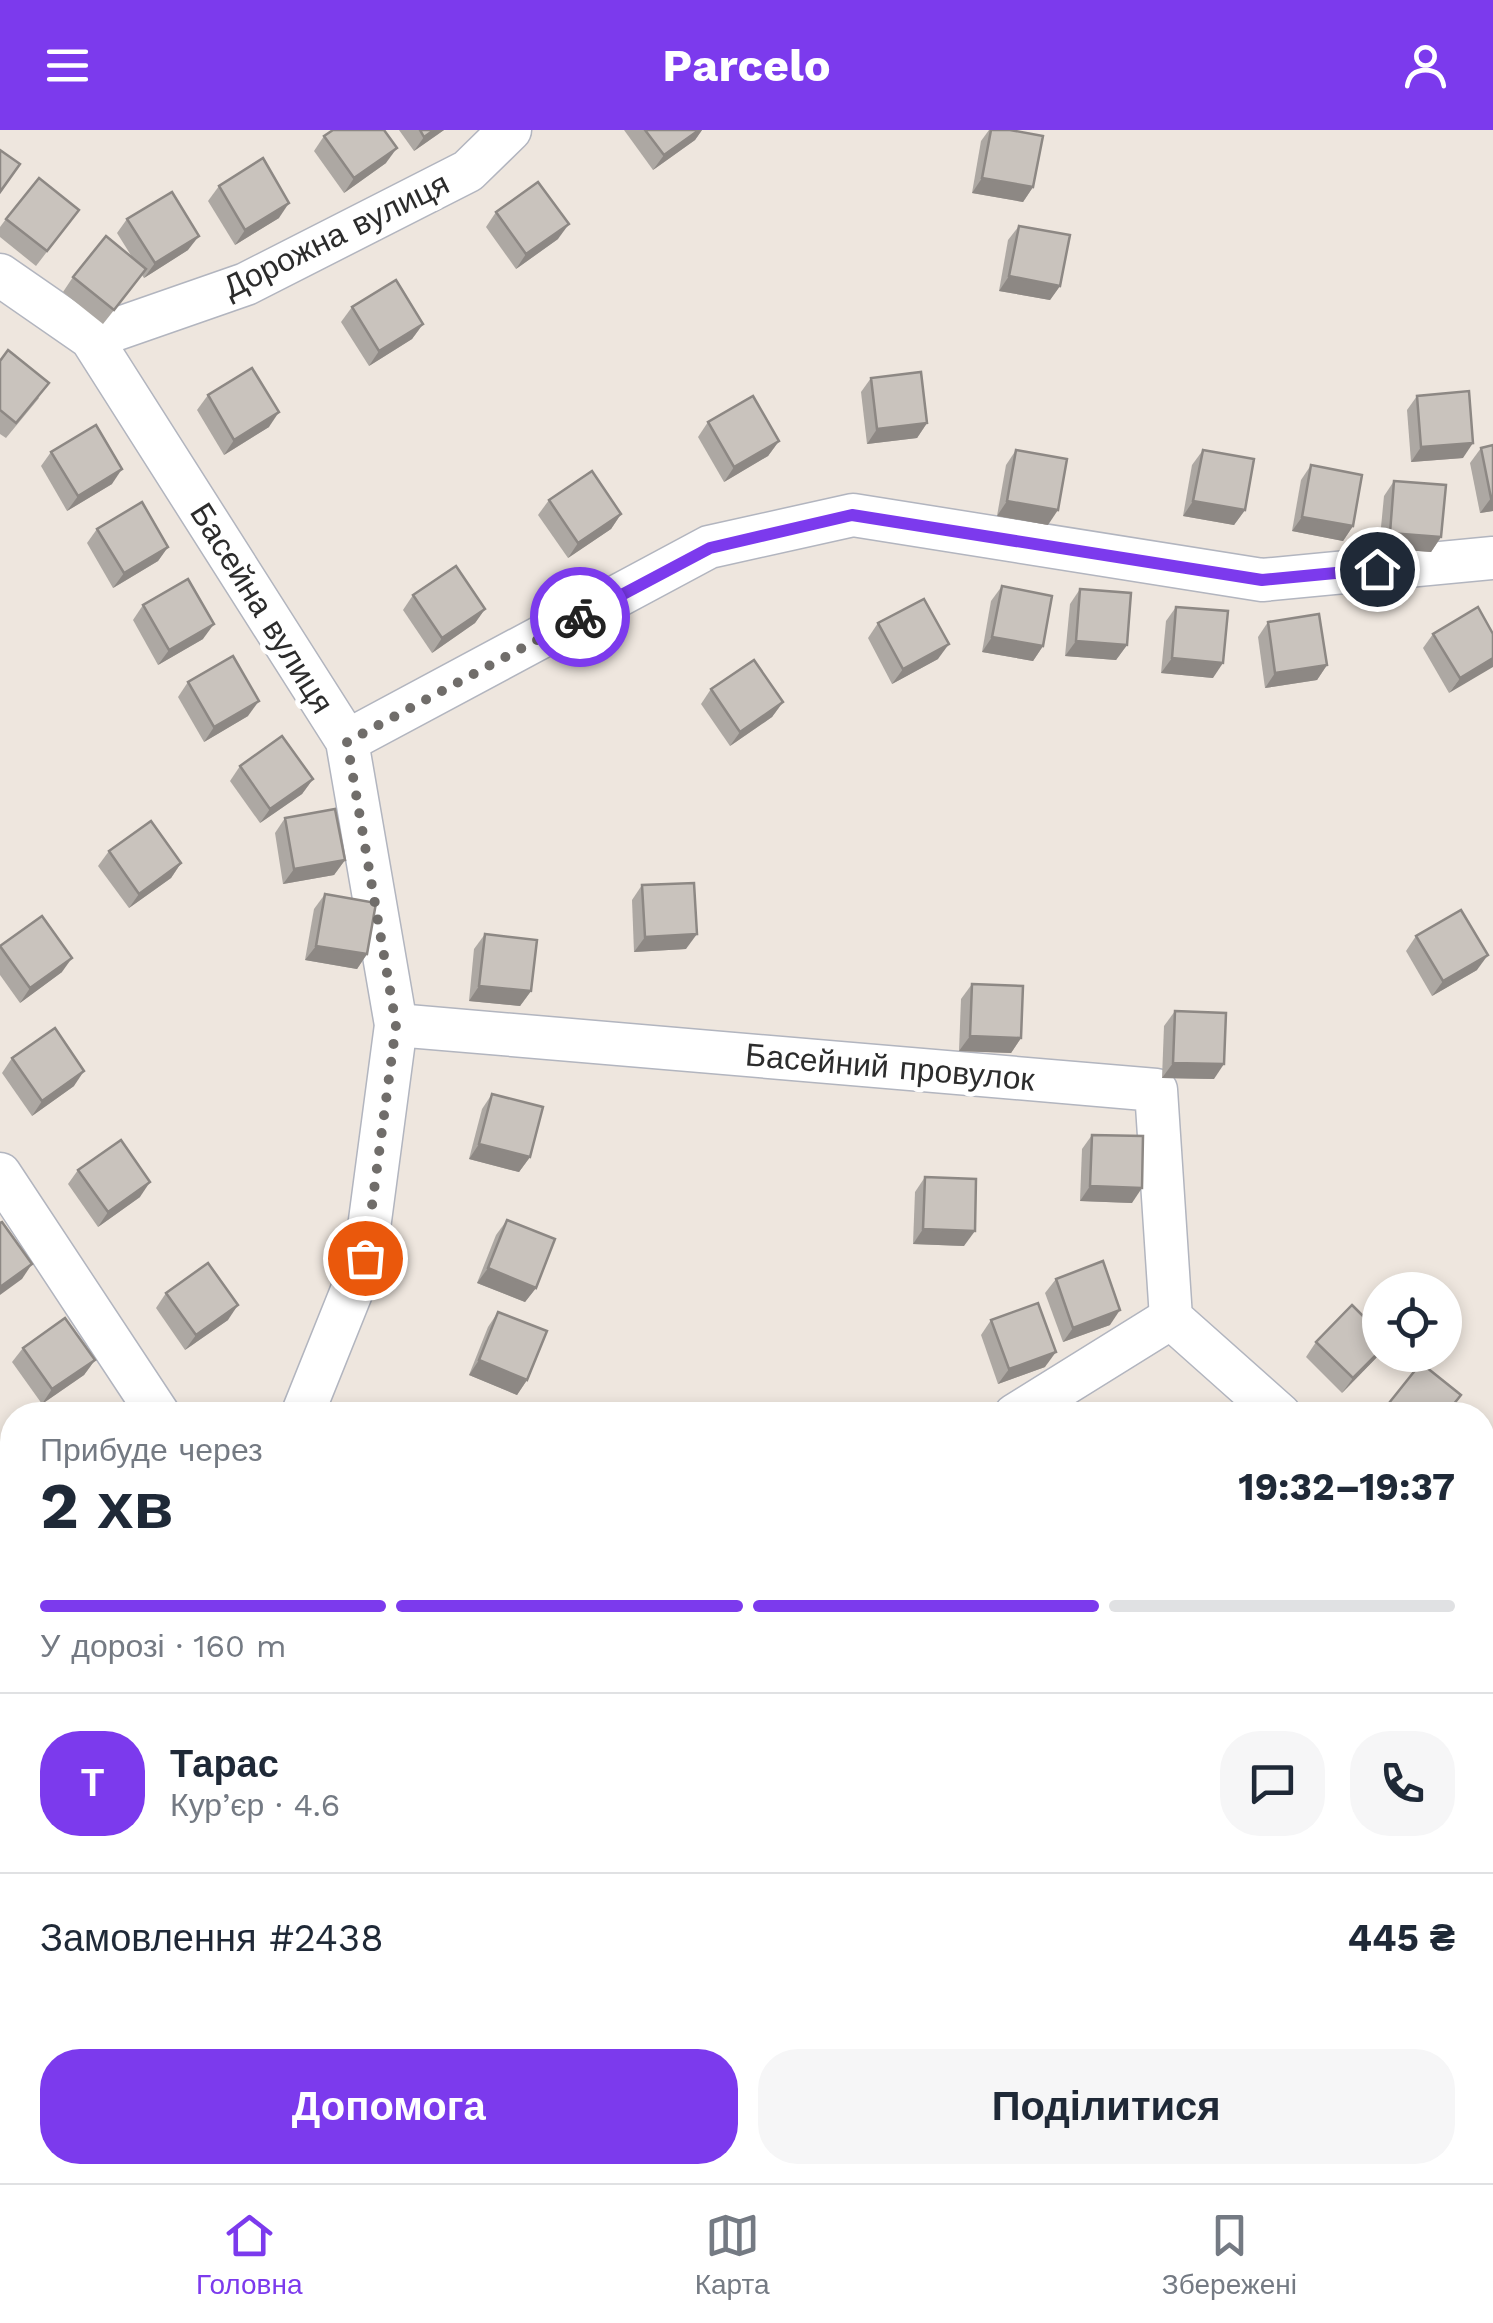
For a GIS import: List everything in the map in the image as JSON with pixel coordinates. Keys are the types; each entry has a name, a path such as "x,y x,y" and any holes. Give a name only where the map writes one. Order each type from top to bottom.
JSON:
{"street":[{"name":"Дорожна вулиця","path":"91,338 246,284 468,171 510,130"},
{"name":"Басейна вулиця","path":"0,275 91,338 347,742 396,1025 365,1258 307,1402"},
{"path":"347,742 710,548 852,515 1262,580 1493,558"},
{"name":"Басейний провулок","path":"396,1025 1156,1090 1171,1318"},
{"path":"0,1174 150,1402"},
{"path":"1036,1402 1171,1318 1265,1402"}],"building":[{"path":"333,130 384,130 397,148 354,178 324,136"},
{"path":"645,130 699,130 664,155"},
{"path":"991,130 1043,136 1033,187 982,178"},
{"path":"0,150 20,164 0,192"},
{"path":"263,158 289,203 245,230 219,186"},
{"path":"39,178 79,210 47,251 6,219"},
{"path":"538,182 569,224 526,254 496,212"},
{"path":"172,192 199,236 155,263 127,219"},
{"path":"1019,226 1070,235 1060,286 1009,276"},
{"path":"106,236 146,269 114,310 73,277"},
{"path":"396,280 423,324 379,351 352,307"},
{"path":"8,350 49,383 16,423 0,410 0,361"},
{"path":"252,368 279,412 234,440 208,395"},
{"path":"921,372 927,423 877,429 871,378"},
{"path":"1469,391 1473,443 1421,447 1417,396"},
{"path":"753,396 779,441 734,467 708,422"},
{"path":"96,425 122,469 78,496 51,452"},
{"path":"1493,445 1493,498 1491,498 1481,448"},
{"path":"1016,450 1067,459 1058,510 1007,501"},
{"path":"1203,450 1254,459 1245,510 1193,501"},
{"path":"1311,465 1362,475 1353,526 1302,517"},
{"path":"592,471 621,514 578,543 549,500"},
{"path":"1394,481 1446,485 1441,537 1390,533"},
{"path":"142,502 168,547 124,573 97,529"},
{"path":"456,566 485,609 442,638 413,595"},
{"path":"188,579 214,624 169,650 143,605"},
{"path":"1002,586 1052,596 1043,646 992,637"},
{"path":"1080,589 1131,593 1127,645 1076,641"},
{"path":"924,599 949,644 903,669 878,623"},
{"path":"1176,607 1228,611 1223,663 1172,658"},
{"path":"1478,607 1493,634 1493,658 1460,678 1433,634"},
{"path":"1319,614 1327,665 1275,673 1268,622"},
{"path":"233,656 259,701 214,727 188,682"},
{"path":"754,660 783,702 740,732 711,689"},
{"path":"282,736 313,779 270,809 240,766"},
{"path":"335,809 345,860 294,869 285,818"},
{"path":"151,821 181,863 139,894 109,851"},
{"path":"694,883 697,934 645,937 642,885"},
{"path":"325,894 376,903 367,954 316,946"},
{"path":"1461,910 1488,955 1443,981 1416,936"},
{"path":"42,916 72,958 30,988 0,946"},
{"path":"485,934 537,940 531,991 479,986"},
{"path":"972,984 1023,986 1021,1038 970,1036"},
{"path":"1175,1011 1226,1013 1224,1064 1173,1063"},
{"path":"55,1028 84,1071 42,1101 12,1058"},
{"path":"492,1094 543,1107 530,1157 479,1144"},
{"path":"1092,1135 1143,1136 1142,1188 1090,1186"},
{"path":"121,1140 150,1182 108,1212 78,1170"},
{"path":"925,1177 976,1179 975,1231 923,1229"},
{"path":"507,1220 555,1239 536,1288 488,1268"},
{"path":"0,1223 32,1264 0,1287"},
{"path":"1103,1261 1120,1310 1073,1328 1056,1279"},
{"path":"208,1263 238,1305 196,1335 166,1293"},
{"path":"1038,1303 1056,1352 1009,1369 991,1320"},
{"path":"1352,1305 1362,1315 1362,1369 1353,1378 1316,1342"},
{"path":"498,1312 547,1331 527,1380 479,1360"},
{"path":"65,1318 95,1360 52,1389 23,1348"},
{"path":"1414,1372 1432,1372 1461,1395 1455,1402 1390,1402"}],"way so far":[{"path":"365,1258 396,1025 347,742 580,617"}],"route":[{"path":"580,617 710,548 852,515 1262,580 1377,569"}]}
